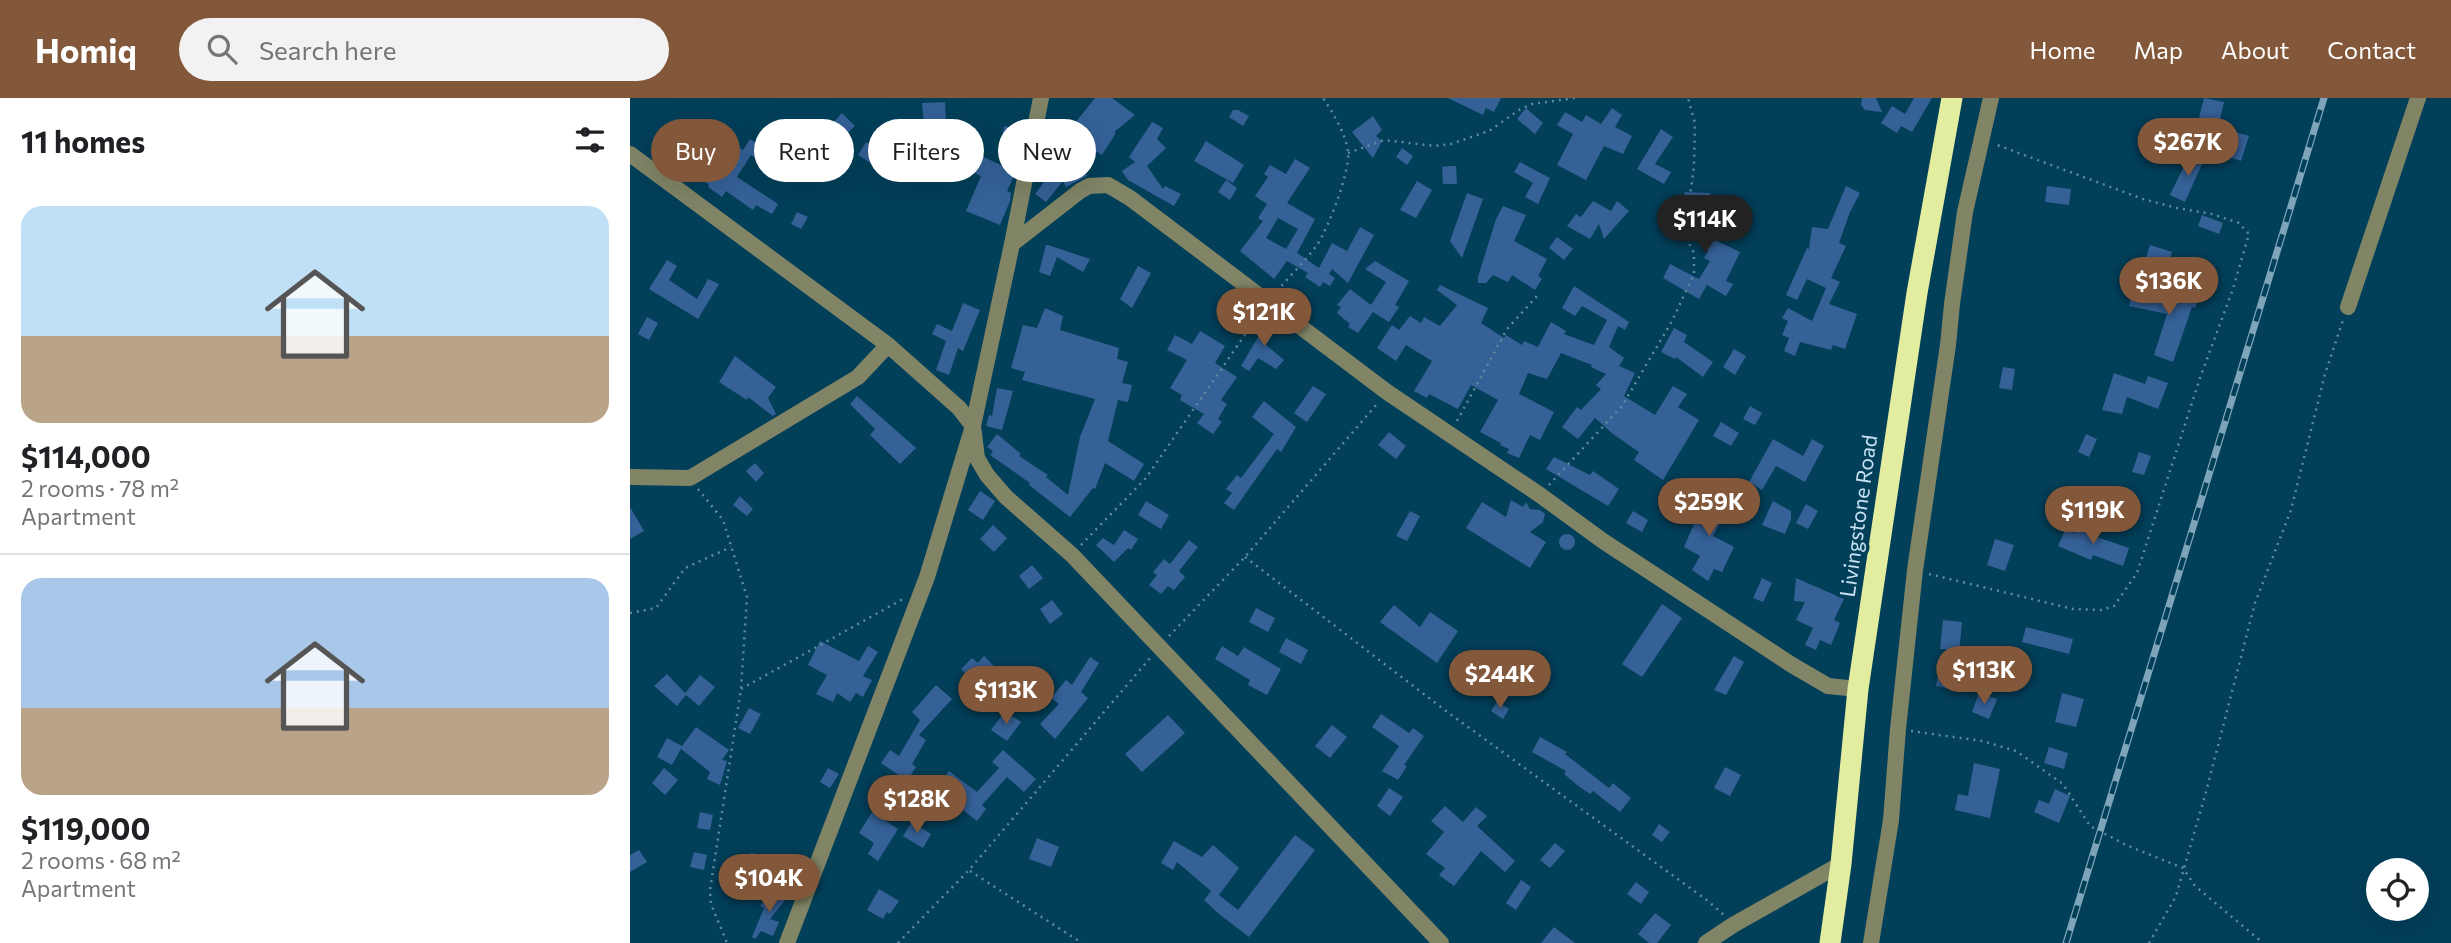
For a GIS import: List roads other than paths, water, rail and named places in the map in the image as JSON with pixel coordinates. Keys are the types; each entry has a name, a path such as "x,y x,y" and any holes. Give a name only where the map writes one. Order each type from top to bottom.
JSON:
{"highway":[{"name":"Livingstone Road","path":"1830,943 1841,864 1858,689 1917,293 1952,98"}],"street":[{"path":"787,943 927,577 973,426 1041,98"},
{"path":"1871,943 1891,820 1915,570 1965,212 1991,98"},
{"path":"2348,307 2418,98"},
{"path":"630,154 888,345 959,408 973,426 977,458 987,475 1006,497 1072,555 1441,943"},
{"path":"1012,244 1080,191 1089,186 1108,185 1194,244 1387,392 1603,541 1828,686 1858,689"},
{"path":"630,477 690,478 858,377 888,345"},
{"path":"1706,943 1841,864"}],"railway":[{"path":"2066,943 2324,98"}]}
